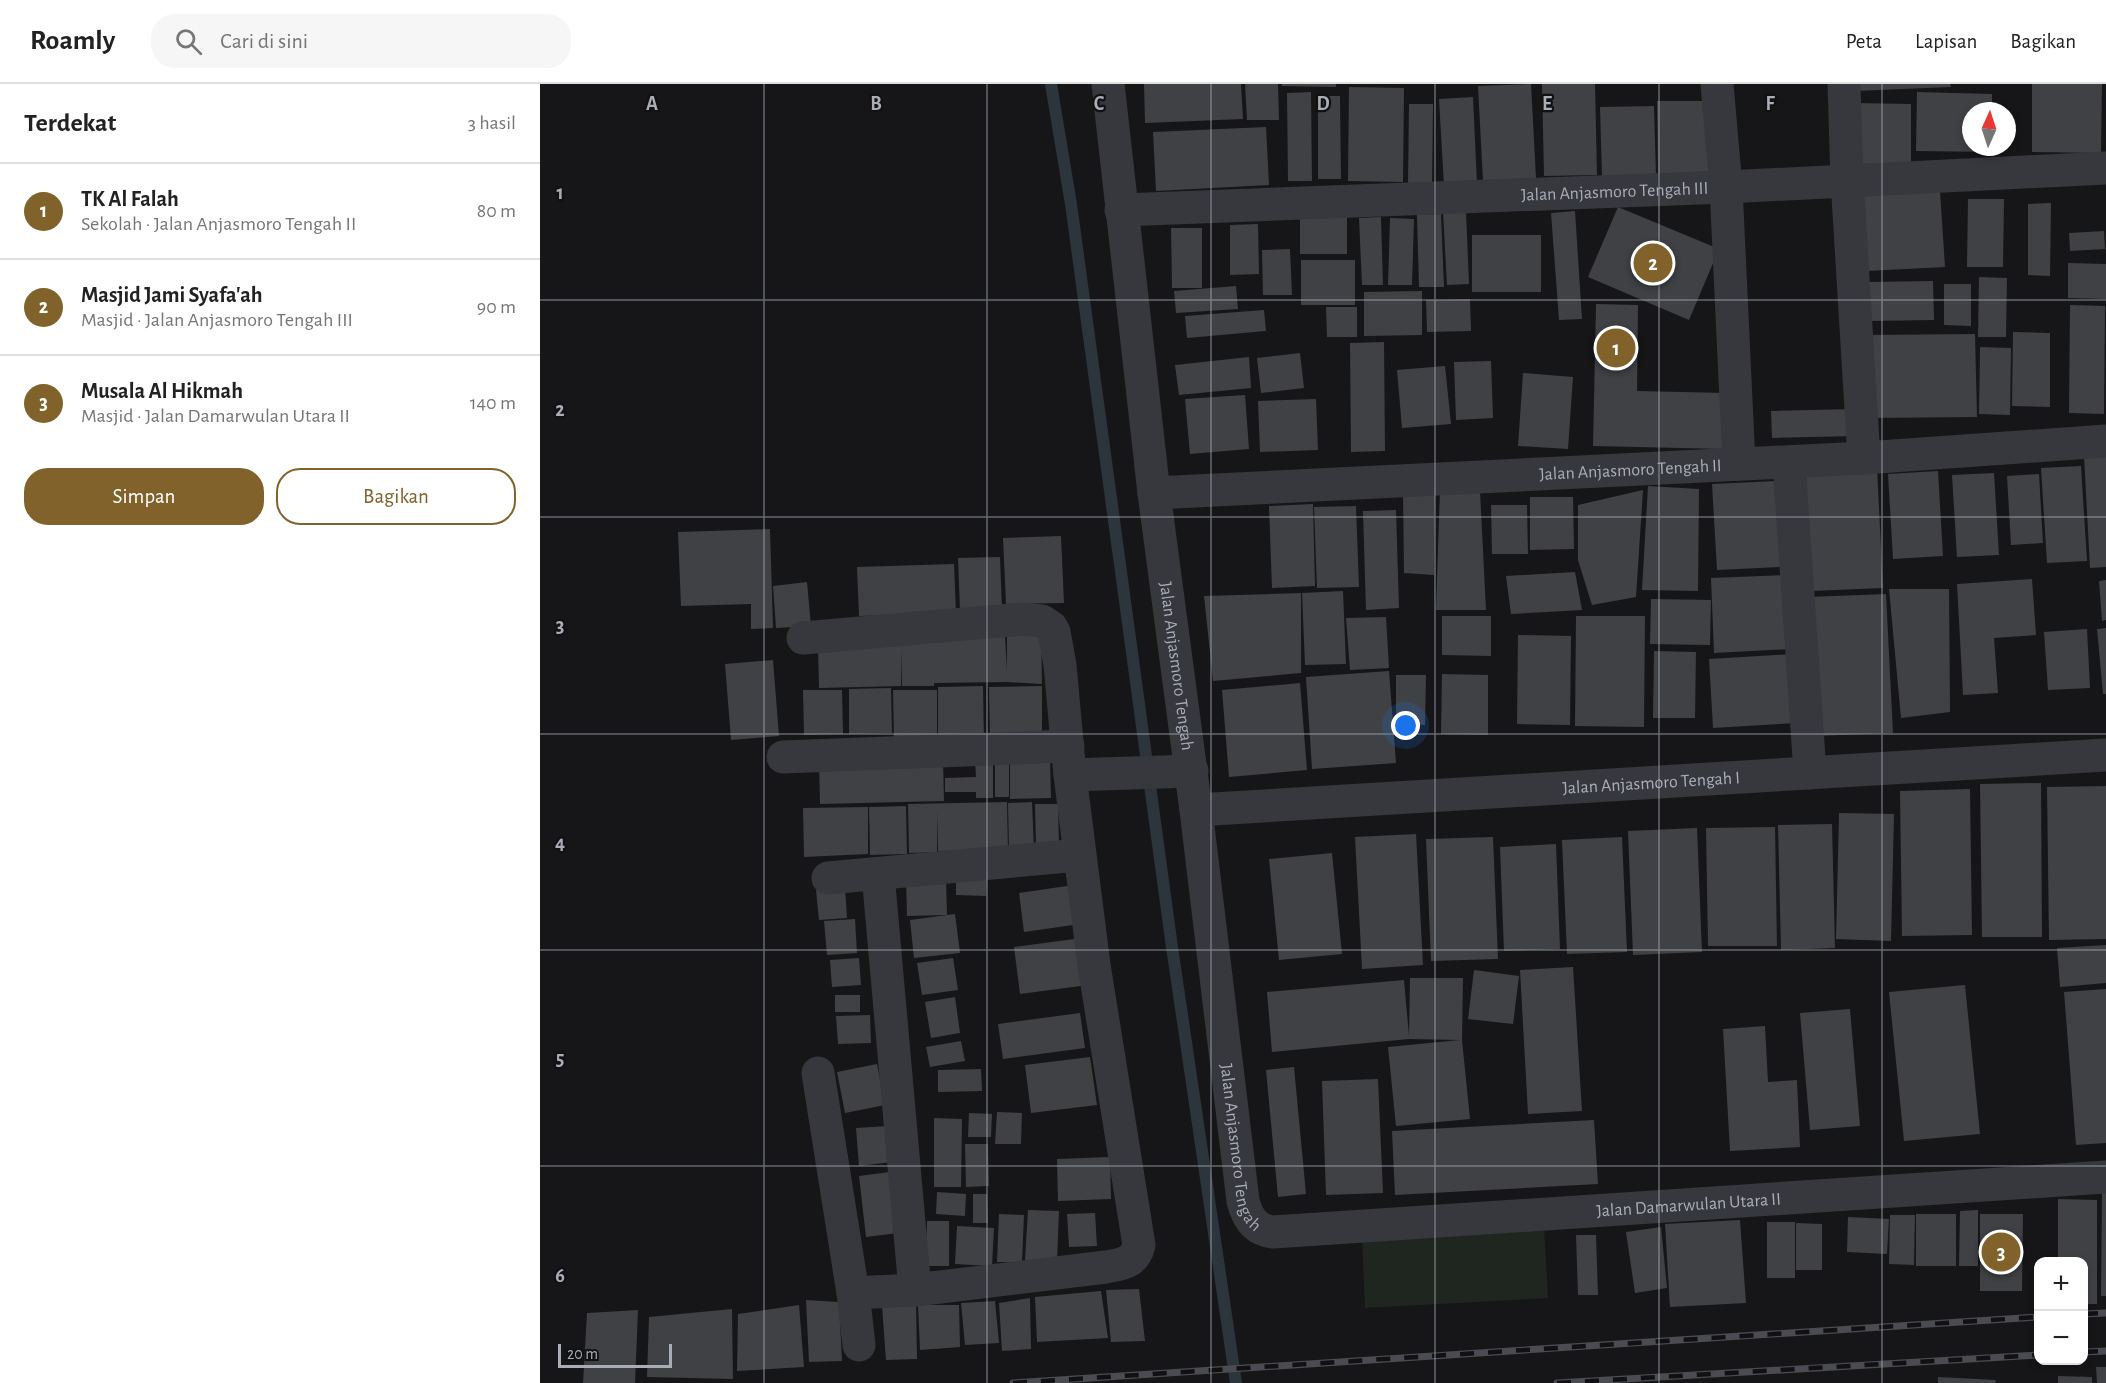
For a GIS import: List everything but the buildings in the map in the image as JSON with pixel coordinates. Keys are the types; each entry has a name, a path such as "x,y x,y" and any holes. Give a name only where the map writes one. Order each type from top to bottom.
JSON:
{"street":[{"name":"Jalan Anjasmoro Tengah","path":"1108,84 1154,493 1197,810 1243,1201 1251,1221 1258,1227 1273,1232"},
{"path":"1717,84 1726,187 1739,464"},
{"path":"1844,84 1847,180 1864,458"},
{"name":"Jalan Anjasmoro Tengah III","path":"1121,210 1726,187 2106,168"},
{"name":"Jalan Anjasmoro Tengah II","path":"1154,493 1864,458 2106,441"},
{"path":"1789,462 1810,772"},
{"path":"803,638 1022,619 1047,623 1054,632 1060,665 1079,855 1094,965 1139,1248 1132,1260 1116,1265 915,1290 854,1293"},
{"name":"Jalan Anjasmoro Tengah I","path":"1197,810 2106,755"},
{"path":"783,757 1069,760 1192,771"},
{"path":"828,878 1079,855"},
{"path":"878,874 915,1290"},
{"path":"818,1073 854,1293 859,1345"},
{"name":"Jalan Damarwulan Utara II","path":"1273,1232 2106,1177"}],"shaded area":[{"path":"1544,1228 1548,1298 1365,1308 1362,1237"}],"waterway":[{"path":"1051,84 1071,204 1172,947 1236,1383"}],"railway":[{"path":"2088,1314 2106,1313"},
{"path":"1013,1383 2034,1317"},
{"path":"2088,1352 2106,1351"},
{"path":"1557,1383 2034,1355"}],"place":[{"name":"Masjid Jami Syafa'ah","path":"1653,263"},
{"name":"TK Al Falah","path":"1616,348"},
{"name":"Musala Al Hikmah","path":"2001,1252"}]}
